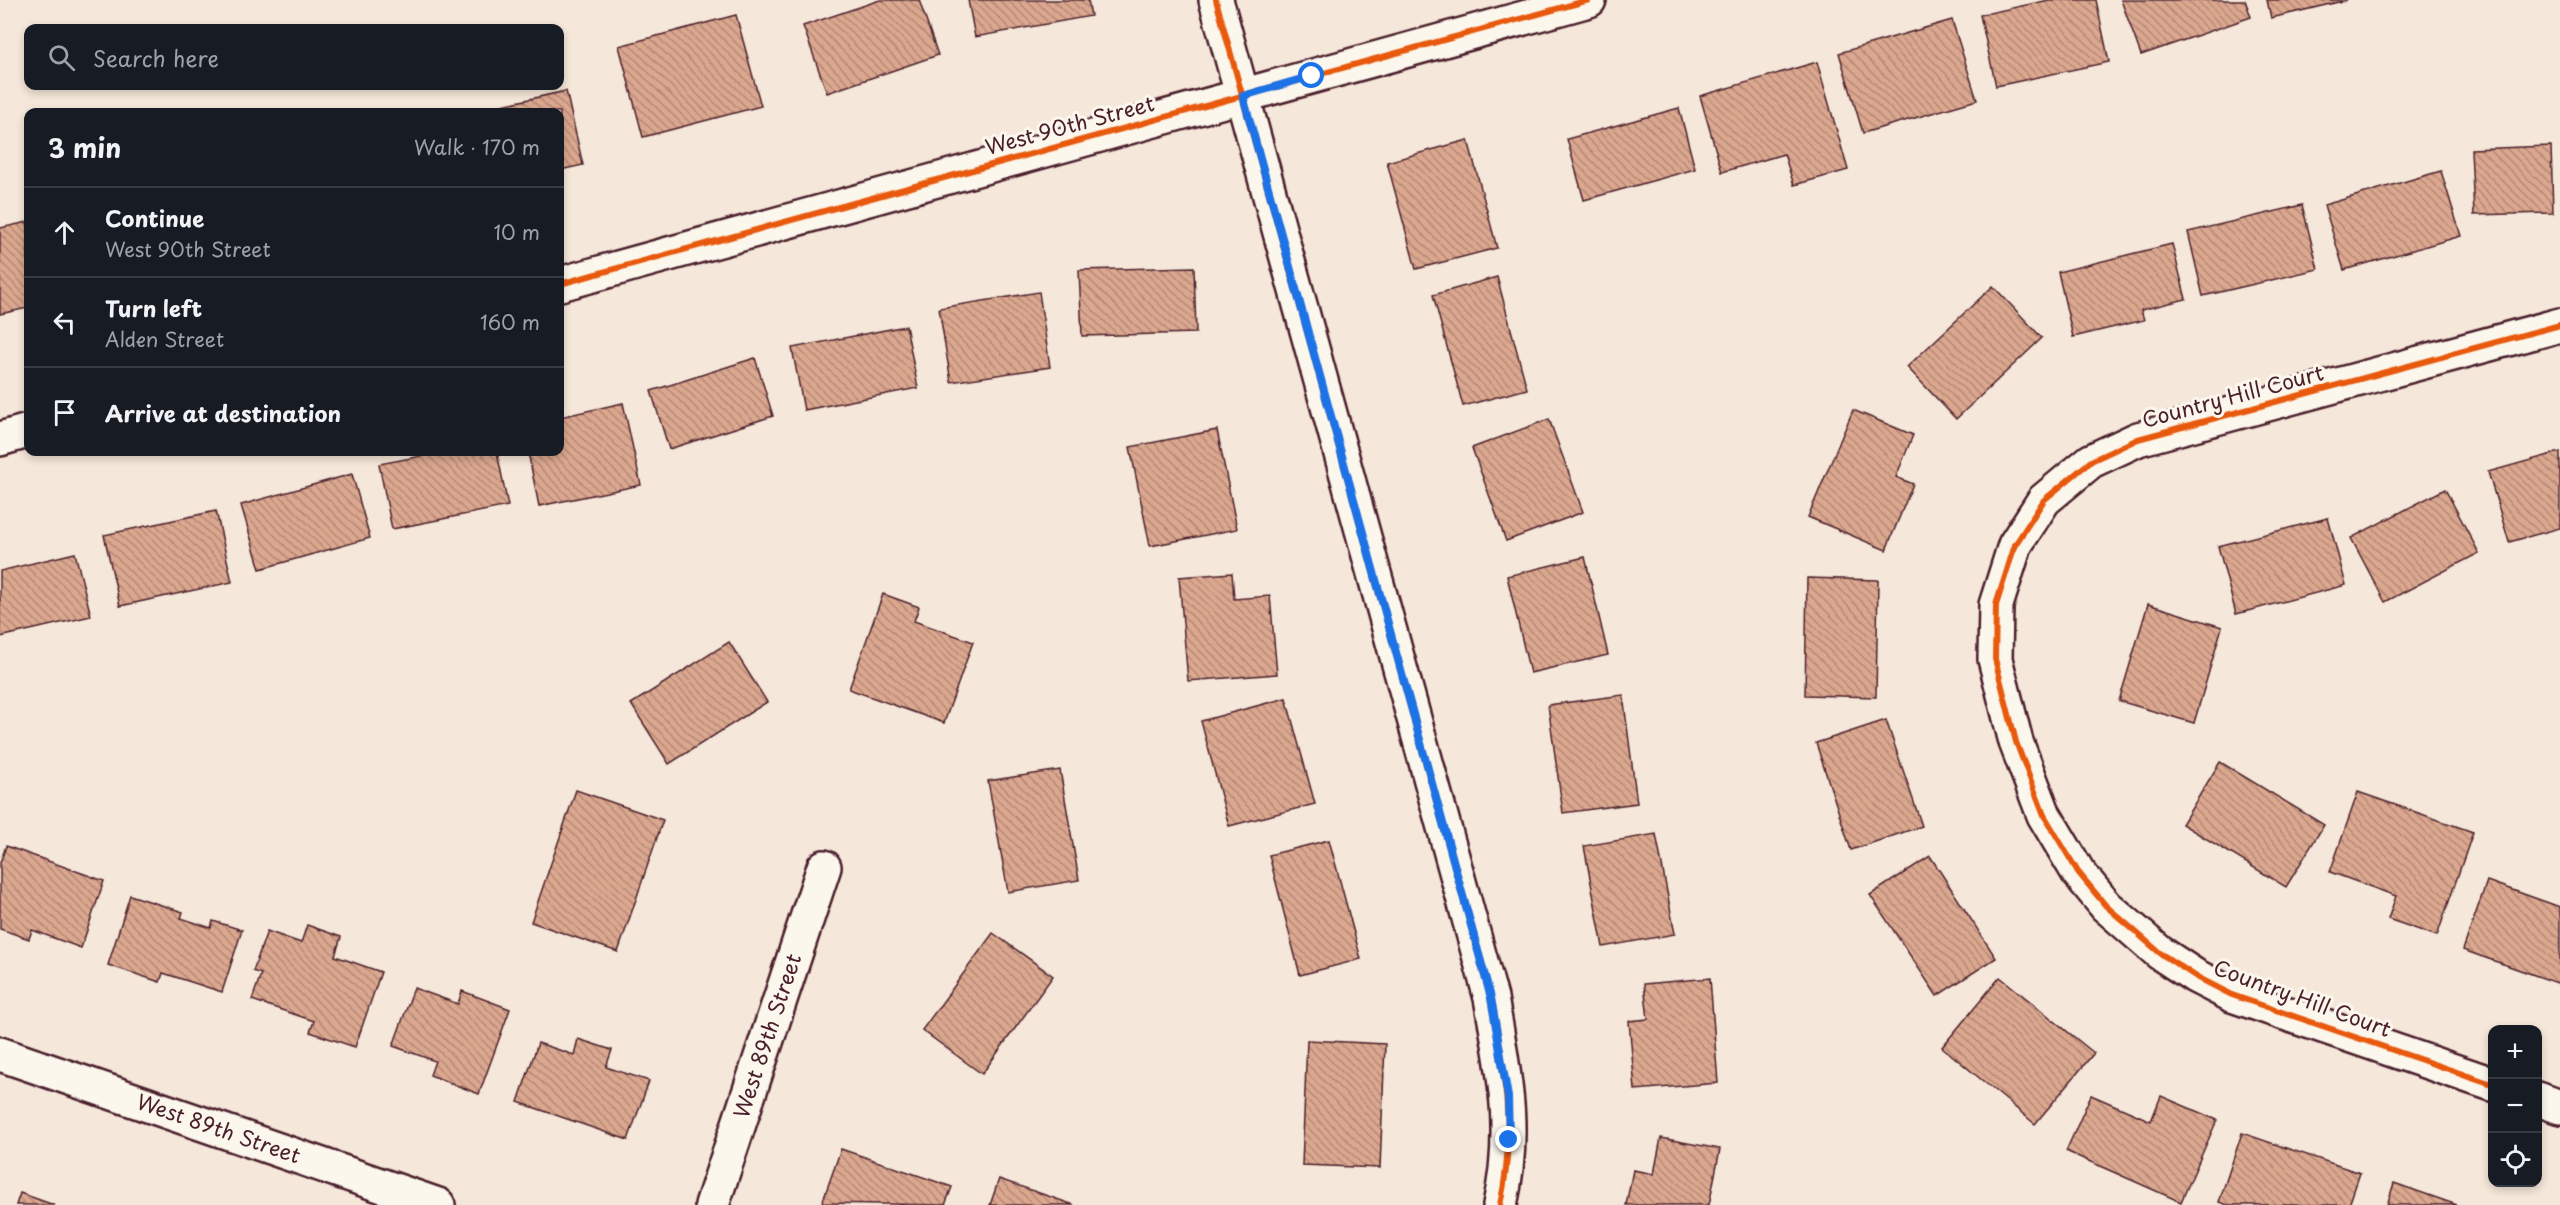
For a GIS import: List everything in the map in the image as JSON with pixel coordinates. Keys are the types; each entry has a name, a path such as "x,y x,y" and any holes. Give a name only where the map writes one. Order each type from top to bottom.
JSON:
{"street":[{"path":"1216,0 1491,998 1508,1097 1509,1140 1505,1184 1500,1205"},
{"name":"West 90th Street","path":"564,283 1589,0"},
{"name":"Country Hill Court","path":"2488,1082 2232,995 2194,976 2160,953 2106,906 2078,872 2044,816 2016,742 1995,659 1996,605 2015,545 2044,500 2091,461 2138,439 2560,325"},
{"path":"0,439 24,432"},
{"name":"West 89th Street","path":"711,1205 824,867"},
{"name":"West 89th Street","path":"0,1054 438,1205"},
{"path":"2542,1101 2560,1107"}],"building":[{"path":"880,0 919,0 938,55 827,93 803,26"},
{"path":"968,0 1088,0 1091,16 975,37"},
{"path":"2049,0 2096,0 2109,62 1996,86 1980,15"},
{"path":"2121,0 2245,0 2251,17 2141,55"},
{"path":"2267,0 2347,0 2271,18"},
{"path":"736,15 761,106 643,137 619,46"},
{"path":"1952,20 1977,100 1863,133 1839,53"},
{"path":"1817,62 1848,170 1794,185 1784,154 1722,172 1700,96"},
{"path":"566,91 583,165 564,169 564,108 489,108"},
{"path":"1679,108 1695,169 1584,200 1567,139"},
{"path":"1468,140 1497,248 1416,269 1387,162"},
{"path":"2551,146 2553,213 2474,215 2471,149"},
{"path":"2441,171 2461,236 2344,270 2324,205"},
{"path":"2302,205 2318,269 2203,296 2188,232"},
{"path":"24,223 24,309 0,314 0,228"},
{"path":"2172,244 2186,299 2141,310 2144,320 2073,337 2058,272"},
{"path":"1194,267 1196,333 1082,336 1079,270"},
{"path":"1497,277 1527,389 1463,406 1433,295"},
{"path":"1993,286 2042,338 1956,419 1907,367"},
{"path":"1039,292 1050,367 951,382 939,308"},
{"path":"906,326 918,388 804,410 792,348"},
{"path":"755,358 773,416 669,449 651,391"},
{"path":"623,403 641,485 539,506 529,456 564,456 564,416"},
{"path":"1853,410 1913,435 1896,477 1913,484 1886,550 1808,517"},
{"path":"1549,419 1583,512 1506,541 1472,448"},
{"path":"1217,430 1237,529 1150,546 1130,447"},
{"path":"2560,452 2560,528 2509,542 2488,472"},
{"path":"422,456 498,456 508,506 392,529 379,464"},
{"path":"352,474 370,538 260,569 241,505"},
{"path":"2445,489 2479,553 2385,602 2351,538"},
{"path":"216,511 232,582 120,606 104,535"},
{"path":"2328,518 2346,585 2236,614 2218,546"},
{"path":"75,553 91,616 0,637 0,571"},
{"path":"1585,557 1608,655 1530,673 1507,576"},
{"path":"1232,573 1234,599 1270,596 1277,674 1188,681 1179,577"},
{"path":"1807,578 1878,580 1876,697 1805,695"},
{"path":"883,594 919,607 914,621 973,642 944,723 849,689"},
{"path":"2148,604 2222,627 2194,723 2119,701"},
{"path":"729,642 767,702 669,764 631,704"},
{"path":"1623,695 1637,803 1563,813 1548,705"},
{"path":"1286,698 1315,804 1229,826 1201,721"},
{"path":"1886,720 1922,826 1851,850 1816,743"},
{"path":"2220,762 2324,825 2286,887 2182,824"},
{"path":"1060,770 1079,880 1008,892 988,781"},
{"path":"576,790 663,820 618,952 531,922"},
{"path":"2358,792 2473,832 2437,936 2388,919 2396,896 2330,872"},
{"path":"1656,834 1675,934 1603,947 1584,846"},
{"path":"1329,840 1361,959 1300,975 1269,855"},
{"path":"6,846 104,881 81,948 32,930 29,939 0,929 0,863"},
{"path":"1930,856 1996,958 1937,996 1870,895"},
{"path":"2487,881 2560,907 2560,984 2463,950"},
{"path":"130,895 183,912 181,918 211,928 213,921 242,930 222,992 163,973 160,982 108,965"},
{"path":"307,925 341,937 335,956 381,972 355,1047 310,1032 314,1021 252,1000 261,974 253,971 267,931 301,943"},
{"path":"993,933 1053,976 982,1074 922,1030"},
{"path":"2000,977 2094,1053 2035,1124 1942,1047"},
{"path":"1710,978 1718,1083 1635,1090 1629,1021 1648,1019 1644,984"},
{"path":"414,988 458,1004 462,991 510,1009 479,1094 430,1075 435,1061 393,1046"},
{"path":"578,1039 612,1050 606,1067 649,1081 628,1140 518,1102 538,1043 574,1055"},
{"path":"1307,1040 1385,1044 1380,1168 1302,1165"},
{"path":"2091,1095 2151,1121 2161,1096 2217,1120 2181,1202 2066,1151"},
{"path":"2242,1133 2360,1173 2349,1205 2228,1205 2219,1202"},
{"path":"1661,1138 1720,1149 1709,1205 1626,1205 1633,1170 1654,1174"},
{"path":"841,1149 952,1187 945,1205 822,1203"},
{"path":"999,1179 1074,1205 990,1205"},
{"path":"2394,1183 2457,1205 2387,1205"},
{"path":"20,1193 54,1205 16,1205"}],"cycle path":[{"path":"1216,0 1491,998 1507,1101 1508,1151 1500,1205"},
{"path":"564,283 1589,0"},
{"path":"2488,1083 2232,995 2195,976 2160,953 2106,906 2078,872 2044,815 2016,742 1995,659 1996,605 2015,545 2044,500 2091,461 2138,439 2560,325"}],"route":[{"path":"1312,76 1243,96 1491,998 1508,1097 1509,1140"}]}
